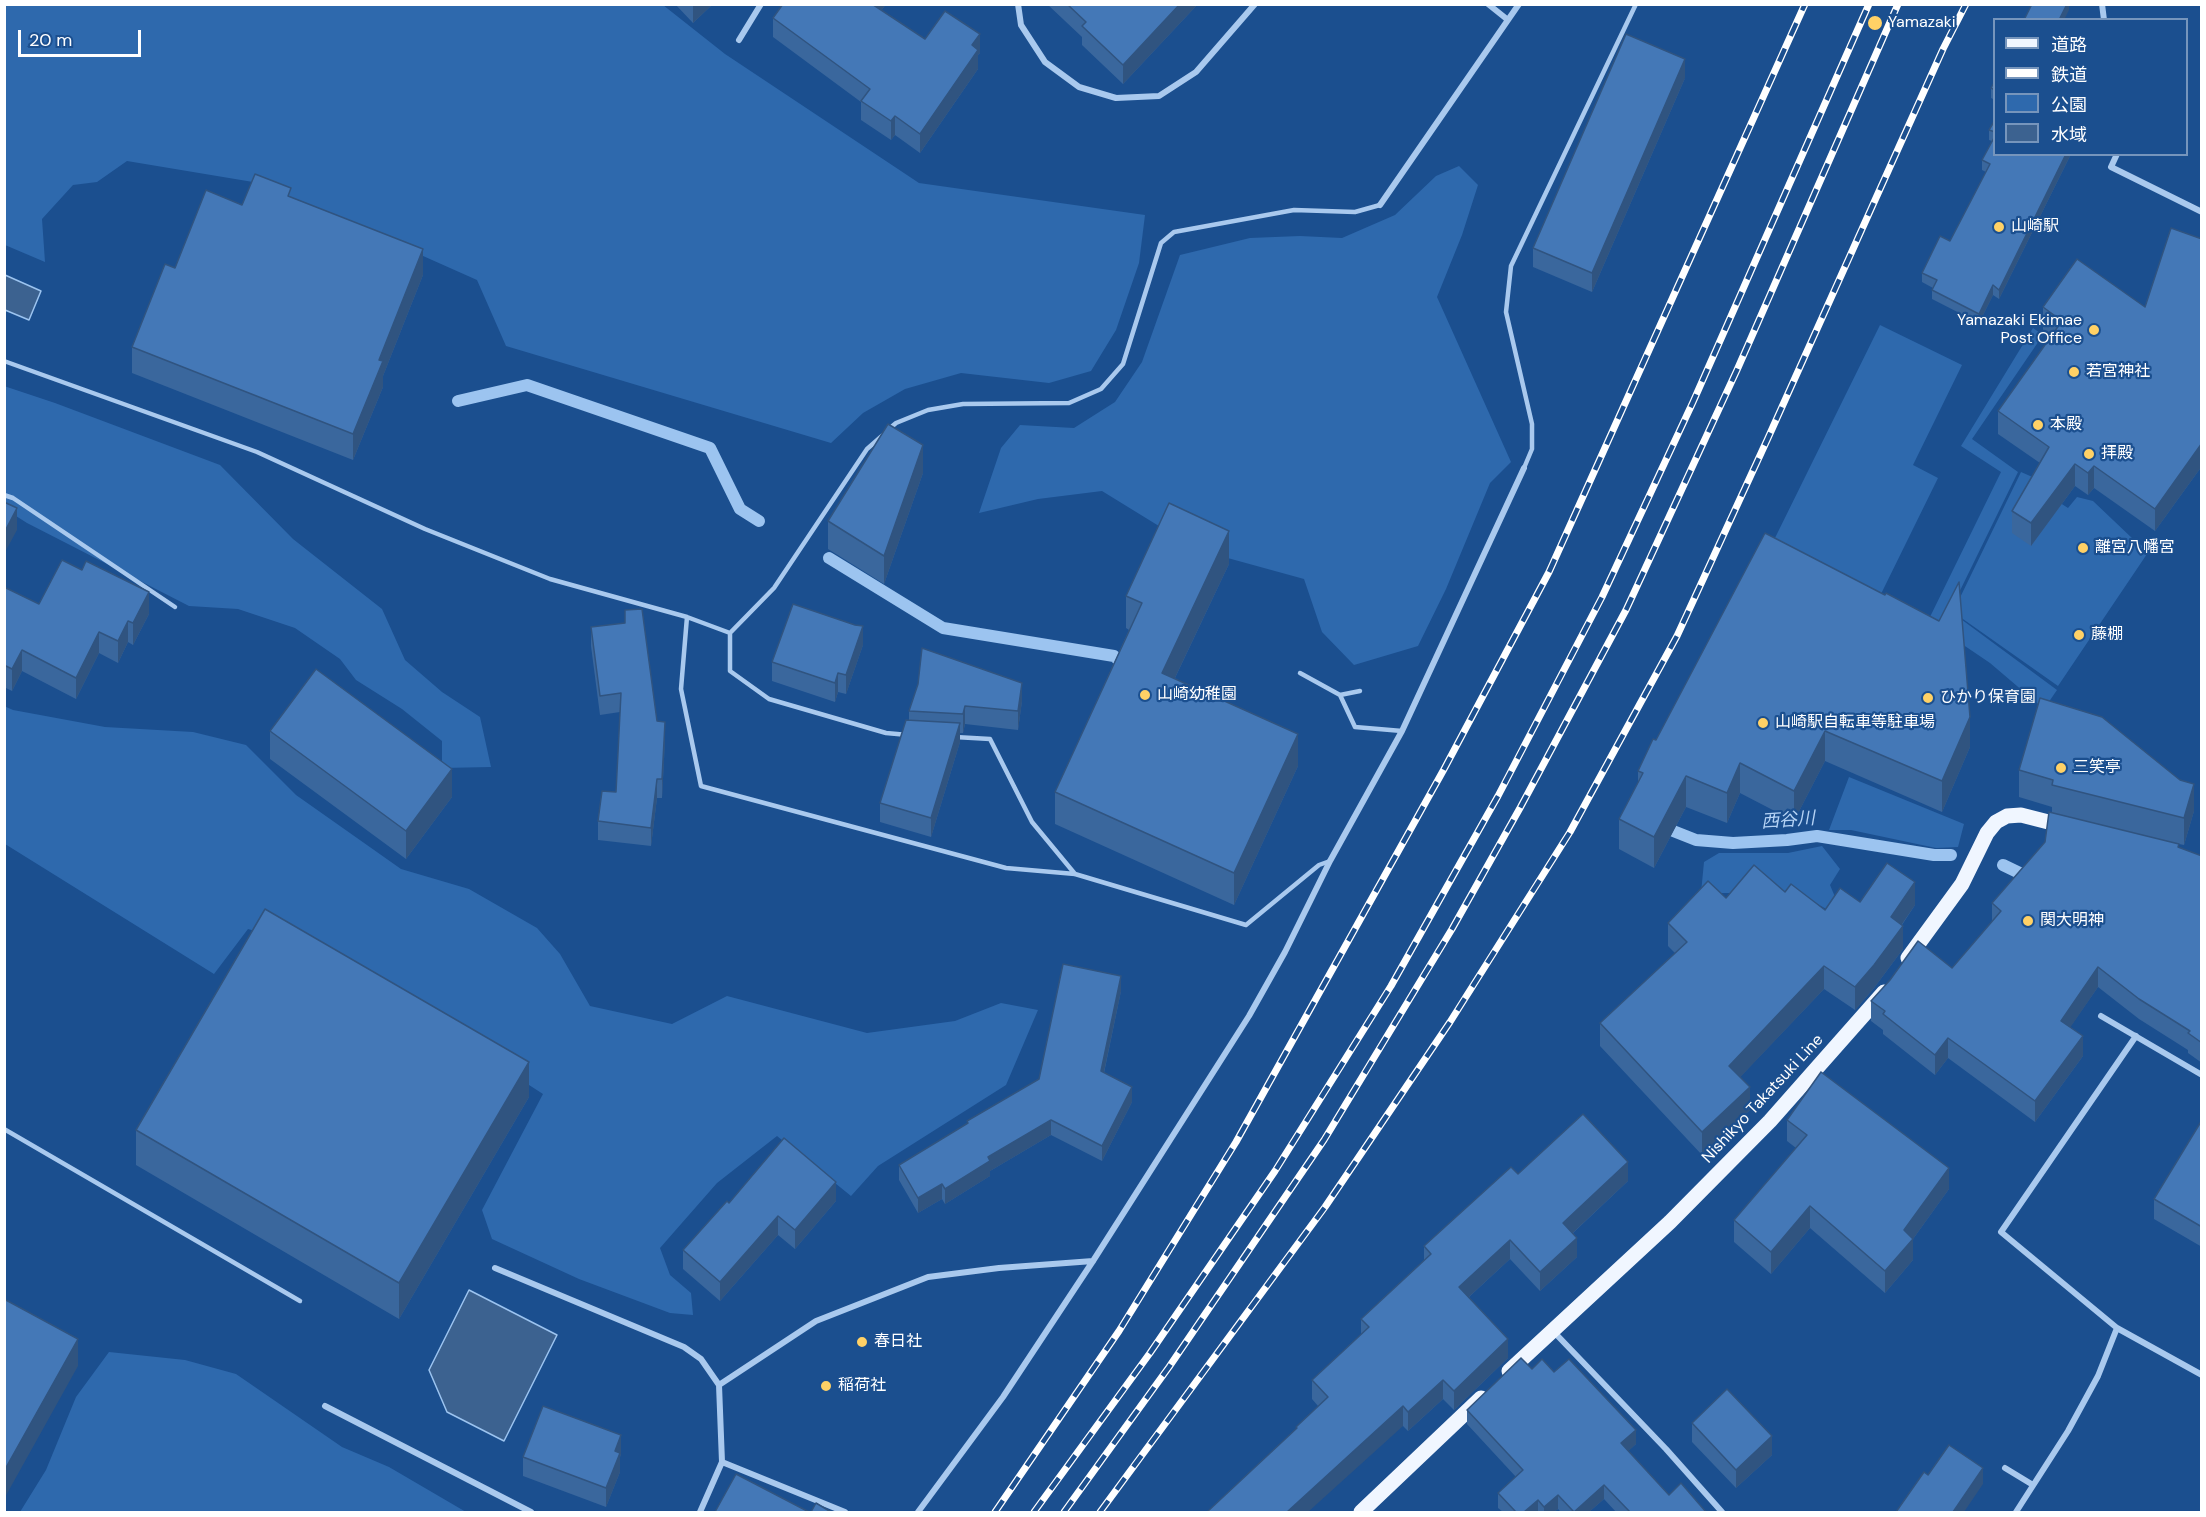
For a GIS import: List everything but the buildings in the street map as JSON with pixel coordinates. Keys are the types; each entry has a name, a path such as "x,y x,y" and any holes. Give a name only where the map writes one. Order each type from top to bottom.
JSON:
{"main road":[{"name":"Nishikyo Takatsuki Line","path":"1361,1512 1552,1330 1670,1222 1770,1121 1882,994 1962,884 1987,832 1996,822 2007,816 2021,815 2079,829"}],"street":[{"path":"739,40 761,4"},
{"path":"1018,4 1021,25 1045,62 1079,87 1116,98 1159,96 1196,72 1255,4"},
{"path":"1488,4 1508,20"},
{"path":"1380,205 1519,4"},
{"path":"2115,156 2111,167 2202,212"},
{"path":"918,1512 1003,1397 1093,1261 1249,1016 1285,952 1330,861 1402,731 1524,468"},
{"path":"2101,1016 2202,1075"},
{"path":"2136,1036 2001,1232 2117,1328 2202,1375"},
{"path":"718,1385 816,1321 928,1277 999,1268 1093,1261"},
{"path":"495,1268 684,1347 701,1359 718,1385 722,1462 700,1512"},
{"path":"2016,1512 2068,1431 2098,1376 2117,1328"},
{"path":"1552,1330 1666,1449 1722,1512"},
{"path":"325,1406 531,1512"},
{"path":"722,1462 845,1512"},
{"path":"2004,1468 2033,1485"}],"lane":[{"path":"1524,468 1532,449 1532,424 1506,312 1511,266 1636,4"},
{"path":"909,735 886,734 769,699 730,671 730,633 774,588 867,449 896,423 928,410 963,404 1069,403 1101,389 1123,364 1161,243 1174,232 1294,210 1355,212 1380,205"},
{"path":"4,361 257,452 425,529 550,579 687,617 730,633"},
{"path":"4,495 13,498 175,607"},
{"path":"687,617 681,689 700,786 1006,868 1075,874 1246,925 1318,865 1330,861"},
{"path":"1300,673 1340,695 1355,727 1402,731"},
{"path":"1340,695 1360,690"},
{"path":"944,736 990,739 1032,822 1075,874"},
{"path":"4,1129 300,1301"}],"green space":[{"path":"5,4 663,5 725,54 919,183 1145,215 1139,263 1116,330 1091,371 1049,383 961,373 905,389 863,413 831,443 506,346 477,280 259,183 127,161 97,182 73,185 42,219 45,262 5,245"},
{"path":"1459,166 1478,185 1462,235 1437,297 1511,462 1490,483 1446,589 1418,646 1354,665 1322,632 1304,579 1224,557 1167,531 1102,491 1038,499 979,513 1001,448 1020,425 1074,428 1115,402 1142,362 1180,255 1250,238 1300,236 1342,238 1395,215 1436,176"},
{"path":"1880,325 1962,365 1913,465 1938,478 1880,596 1773,542"},
{"path":"2033,328 2043,335 1972,439 2018,472 1950,611 2057,690 2044,709 1990,663 1928,621 2001,472 1961,446"},
{"path":"4,386 220,465 293,539 382,609 405,660 442,692 480,717 491,767 442,768 442,741 402,709 356,680 340,659 295,628 238,609 189,606 27,523 5,509"},
{"path":"2021,472 2037,479 2037,488 2068,508 2077,497 2093,501 2149,551 2058,686 1953,612"},
{"path":"4,706 13,710 105,727 193,732 246,745 296,795 401,869 469,889 537,928 560,954 590,1006 672,1024 727,996 867,1033 955,1021 1001,1003 1038,1010 1006,1085 878,1166 851,1196 777,1136 717,1183 660,1248 670,1275 691,1293 693,1315 670,1313 579,1279 492,1239 482,1210 543,1094 425,1018 266,934 248,929 214,974 5,844"},
{"path":"1849,777 1964,824 1958,847 1936,848 1851,830 1829,830"},
{"path":"1822,846 1840,869 1830,885 1838,904 1830,911 1810,900 1732,893 1701,893 1704,862 1719,853 1788,853"},
{"path":"109,1352 185,1360 236,1374 342,1447 389,1467 466,1512 20,1512 46,1470 76,1397"}],"water":[{"path":"5,275 41,291 29,320 5,310"},
{"path":"469,1290 557,1335 504,1441 447,1412 429,1370"}],"waterway":[{"path":"458,401 527,385 710,448 740,509 759,521"},
{"path":"829,558 943,628 1114,656 1128,668"},
{"name":"西谷川","path":"1658,825 1696,840 1733,843 1817,836 1934,855 1951,855"},
{"name":"西谷川","path":"2003,865 2032,879"}],"railway":[{"path":"995,1512 1119,1331 1236,1142 1443,771 1549,572 1805,4"},
{"path":"1034,1512 1150,1353 1275,1171 1391,986 1498,796 1602,597 1693,402 1869,4"},
{"path":"1064,1512 1169,1367 1324,1140 1452,929 1520,808 1626,610 1737,370 1898,4"},
{"path":"1100,1512 1325,1207 1450,1022 1570,832 1677,636 1943,49 1966,4"}],"place":[{"name":"Yamazaki","path":"1875,23"},
{"name":"山崎駅","path":"1999,227"},
{"name":"Yamazaki Ekimae Post Office","path":"2094,330"},
{"name":"若宮神社","path":"2074,372"},
{"name":"本殿","path":"2038,425"},
{"name":"拝殿","path":"2089,454"},
{"name":"離宮八幡宮","path":"2083,548"},
{"name":"藤棚","path":"2079,635"},
{"name":"山崎幼稚園","path":"1145,695"},
{"name":"ひかり保育園","path":"1928,698"},
{"name":"山崎駅自転車等駐車場","path":"1763,723"},
{"name":"三笑亭","path":"2061,768"},
{"name":"関大明神","path":"2028,921"},
{"name":"春日社","path":"862,1342"},
{"name":"稲荷社","path":"826,1386"}]}
